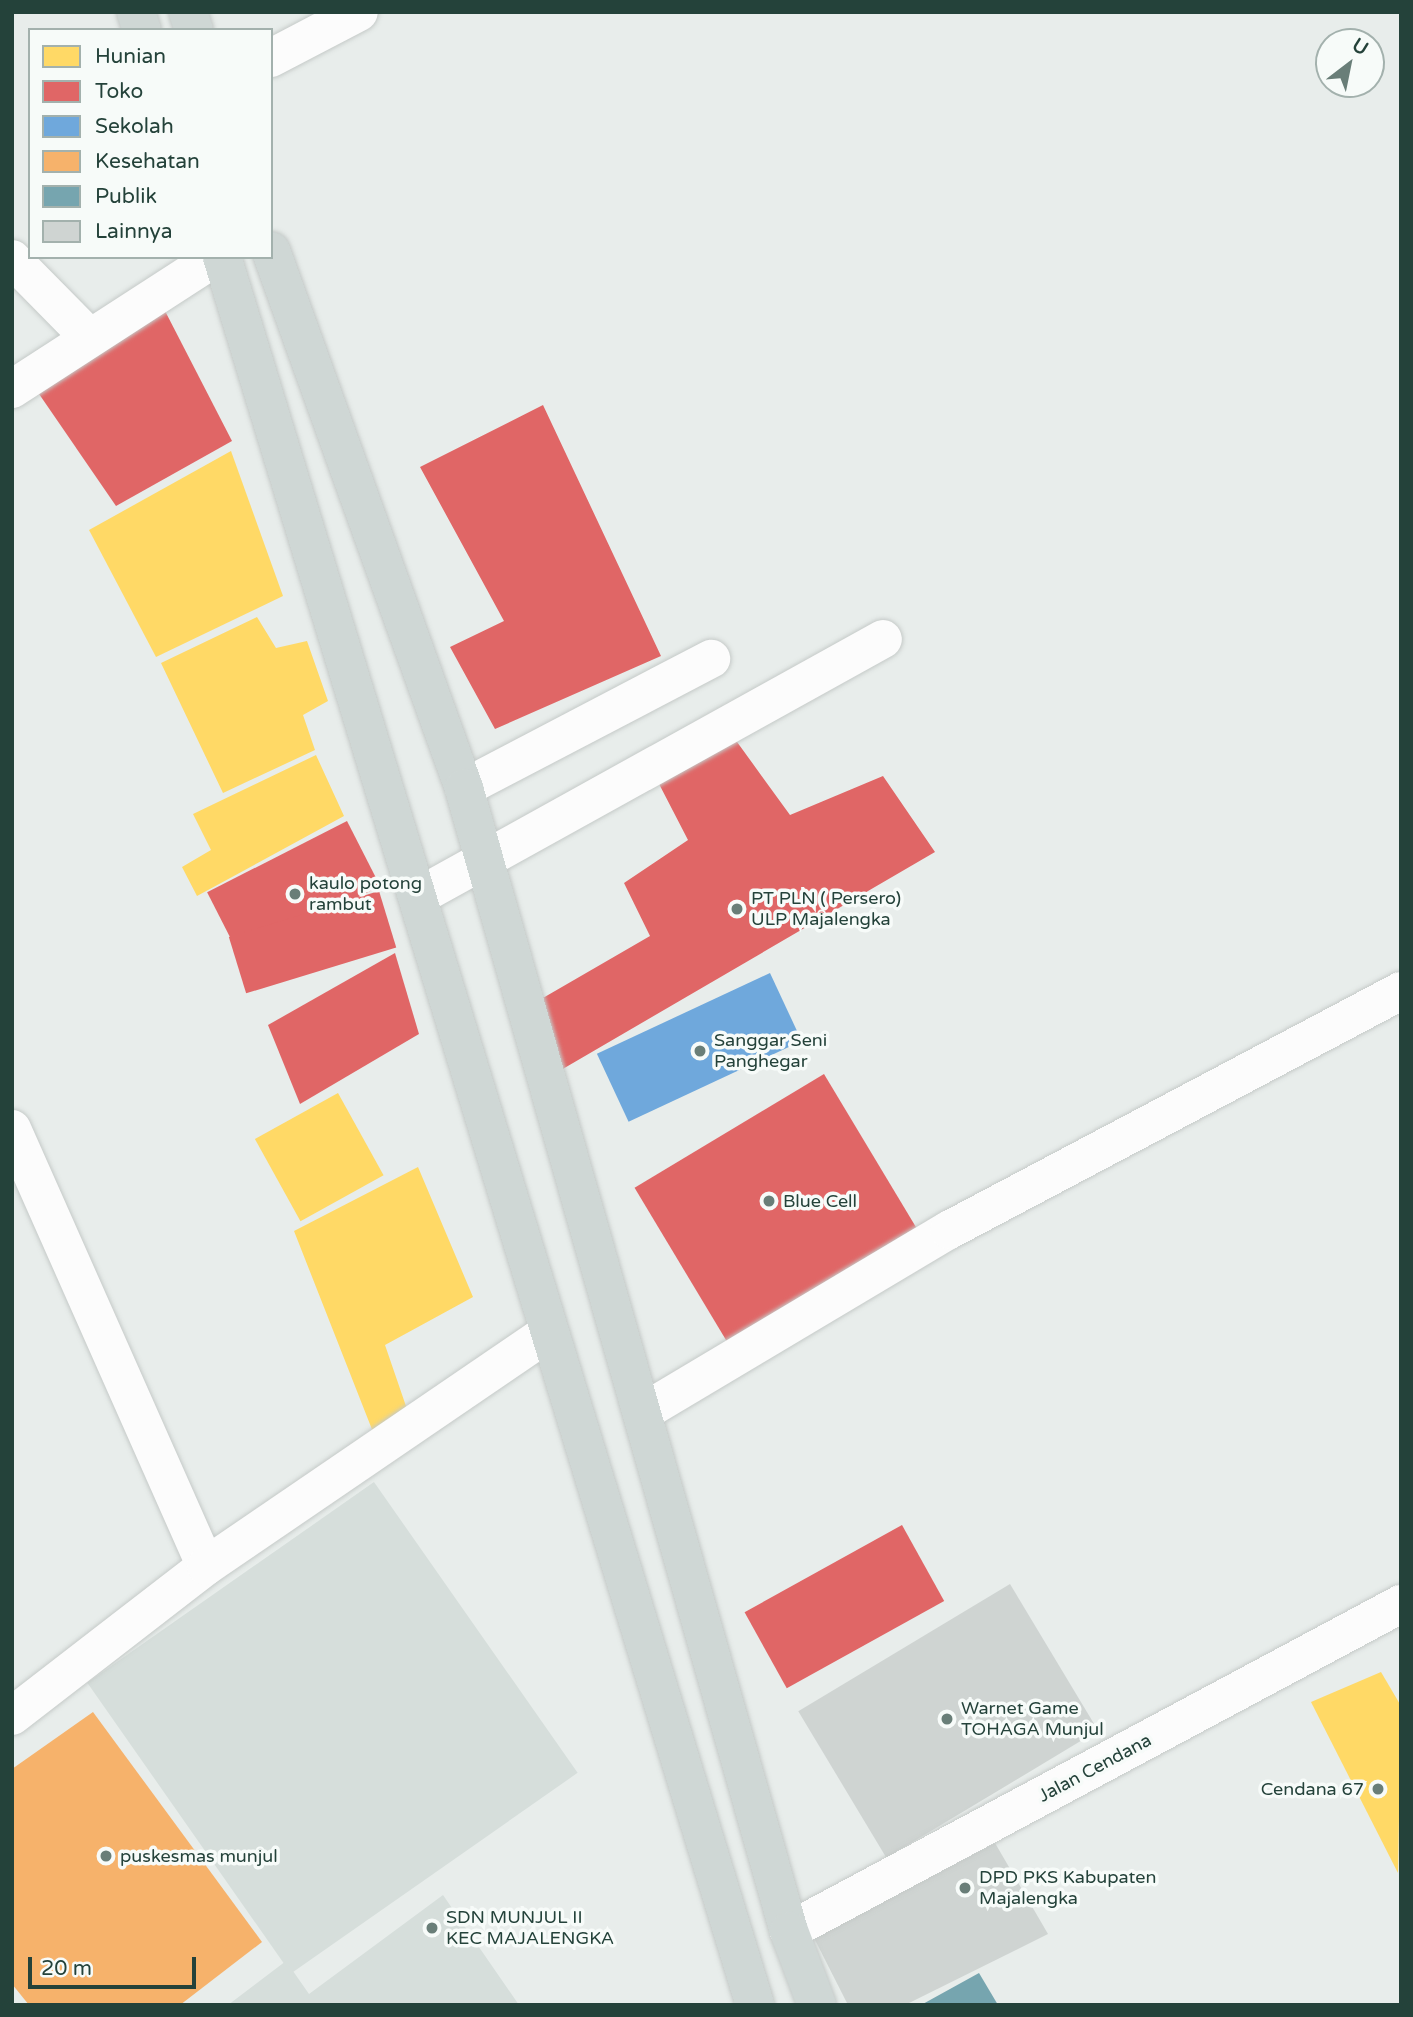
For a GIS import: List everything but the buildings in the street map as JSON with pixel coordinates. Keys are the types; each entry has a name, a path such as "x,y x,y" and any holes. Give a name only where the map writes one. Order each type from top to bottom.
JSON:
{"main road":[{"path":"273,257 464,788 483,861 645,1411 789,1931 817,2005"},
{"path":"223,259 421,895 548,1333 755,2005"}],"street":[{"path":"273,57 359,12"},
{"path":"12,259 89,337"},
{"path":"12,389 213,259"},
{"path":"421,895 883,639"},
{"path":"464,788 710,659"},
{"path":"645,1411 948,1230 1401,991"},
{"path":"12,1129 206,1566"},
{"path":"12,1716 206,1566 548,1333"},
{"name":"Jalan Cendana","path":"789,1931 1401,1604"}],"shaded area":[{"path":"374,1482 578,1773 291,1974 87,1683"},
{"name":"SDN MUNJUL II KEC MAJALENGKA","path":"443,1895 519,2005 228,2005 286,1961 309,1994"}],"place":[{"name":"kaulo potong rambut","path":"295,894"},
{"name":"PT PLN ( Persero) ULP Majalengka","path":"737,909"},
{"name":"Sanggar Seni Panghegar","path":"700,1051"},
{"name":"Blue Cell","path":"769,1201"},
{"name":"Warnet Game TOHAGA Munjul","path":"947,1719"},
{"name":"Cendana 67","path":"1378,1789"},
{"name":"puskesmas munjul","path":"106,1856"},
{"name":"DPD PKS Kabupaten Majalengka","path":"965,1888"},
{"name":"SDN MUNJUL II KEC MAJALENGKA","path":"432,1928"}]}
